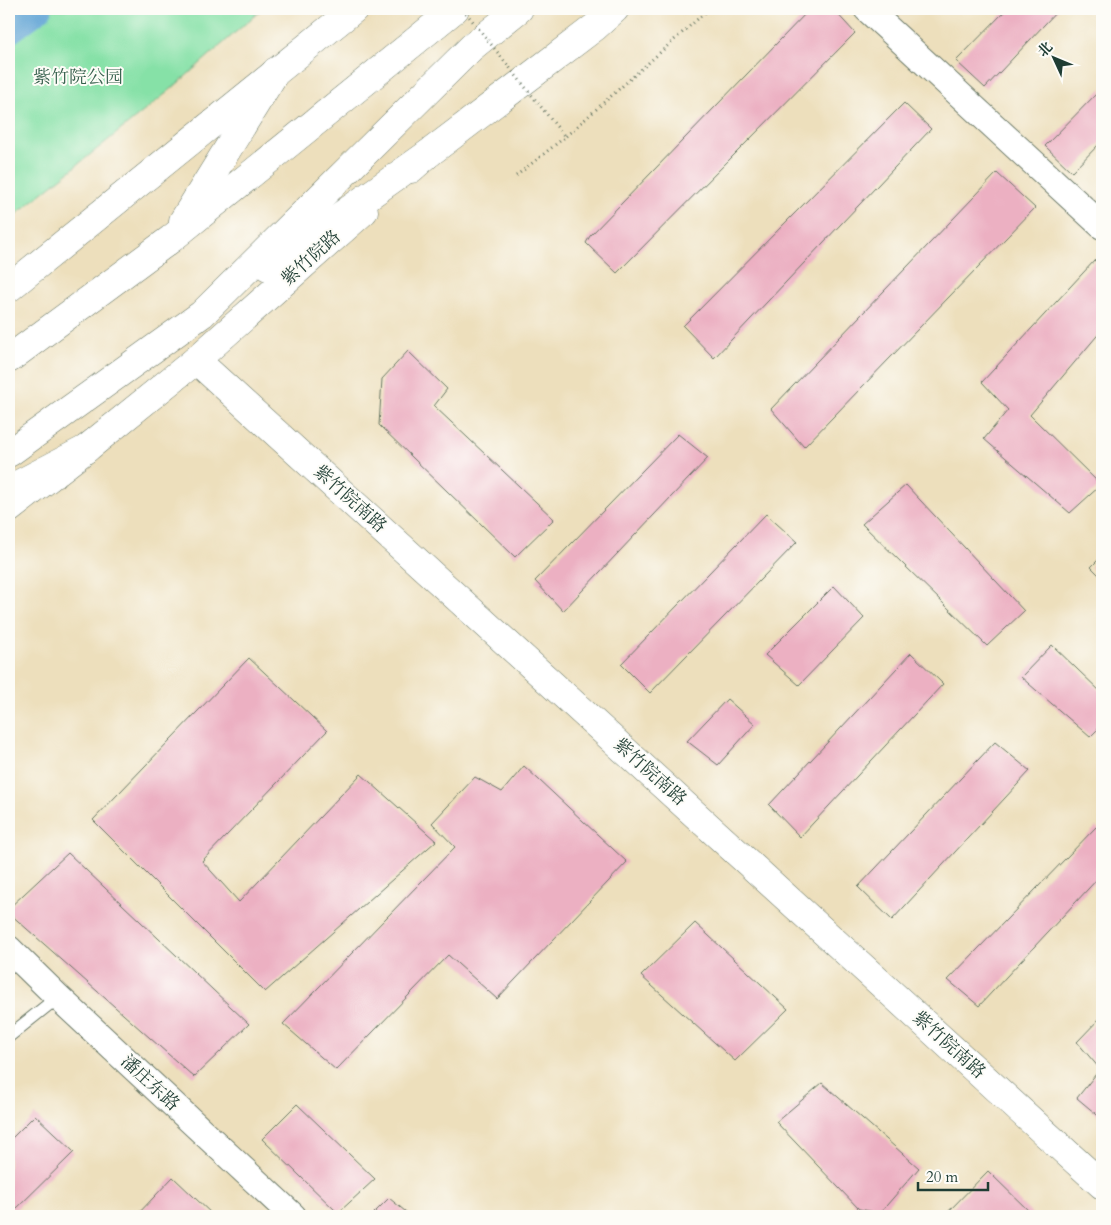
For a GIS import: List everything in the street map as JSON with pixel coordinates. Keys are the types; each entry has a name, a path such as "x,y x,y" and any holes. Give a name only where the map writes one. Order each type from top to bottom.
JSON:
{"main road":[{"path":"9,288 354,9"},
{"path":"9,359 171,239 455,9"},
{"name":"紫竹院路","path":"9,453 202,314 472,48 519,9"},
{"name":"紫竹院路","path":"9,509 86,450 196,360 428,154 595,27 615,9"},
{"path":"171,239 276,71"},
{"path":"202,314 428,154"},
{"name":"紫竹院南路","path":"196,360 1102,1185"},
{"path":"9,489 86,450"}],"street":[{"path":"867,9 1102,226"},
{"name":"潘庄东路","path":"9,949 293,1216"}],"lane":[{"path":"9,1036 58,997"}],"path":[{"path":"462,9 565,137"},
{"path":"516,176 565,137 709,9"}],"green space":[{"name":"紫竹院公园","path":"9,9 262,9 169,91 9,220"}],"building":[{"path":"810,9 833,9 855,33 617,273 586,243 590,236"},
{"path":"1007,9 1059,9 985,88 956,61"},
{"path":"1102,88 1102,141 1072,172 1045,146"},
{"path":"904,103 931,129 714,358 683,326"},
{"path":"997,173 1035,208 804,447 771,409"},
{"path":"1095,260 1102,267 1102,330 1030,415 1101,485 1070,513 984,439 1008,410 982,382"},
{"path":"408,351 447,389 434,406 554,519 515,557 379,425 382,379"},
{"path":"678,434 708,458 563,611 535,581"},
{"path":"906,485 1024,611 987,646 862,524"},
{"path":"766,514 797,542 650,693 621,664"},
{"path":"1102,556 1102,578 1091,567"},
{"path":"834,586 864,618 799,685 765,655"},
{"path":"1052,645 1102,693 1102,725 1090,737 1021,677"},
{"path":"911,653 943,684 800,837 769,805"},
{"path":"249,658 327,731 202,861 239,902 361,774 436,841 265,992 93,820"},
{"path":"727,699 755,724 718,765 687,741"},
{"path":"995,742 1030,771 892,920 858,887"},
{"path":"524,766 627,862 497,999 448,955 336,1070 283,1024 455,847 432,823 475,777 502,792"},
{"path":"1096,827 1102,832 1102,874 979,1006 948,980"},
{"path":"68,853 249,1024 194,1077 9,913 9,908"},
{"path":"695,923 788,1009 735,1061 641,976"},
{"path":"1102,1016 1102,1119 1077,1098 1100,1069 1077,1042"},
{"path":"822,1083 919,1168 880,1213 859,1209 776,1122"},
{"path":"297,1104 375,1179 338,1213 262,1139"},
{"path":"35,1115 74,1152 9,1216 9,1141"},
{"path":"988,1171 1034,1216 944,1216"},
{"path":"173,1177 214,1216 136,1216"},
{"path":"389,1198 411,1216 371,1216"}],"waterway":[{"path":"9,32 40,9"}]}
